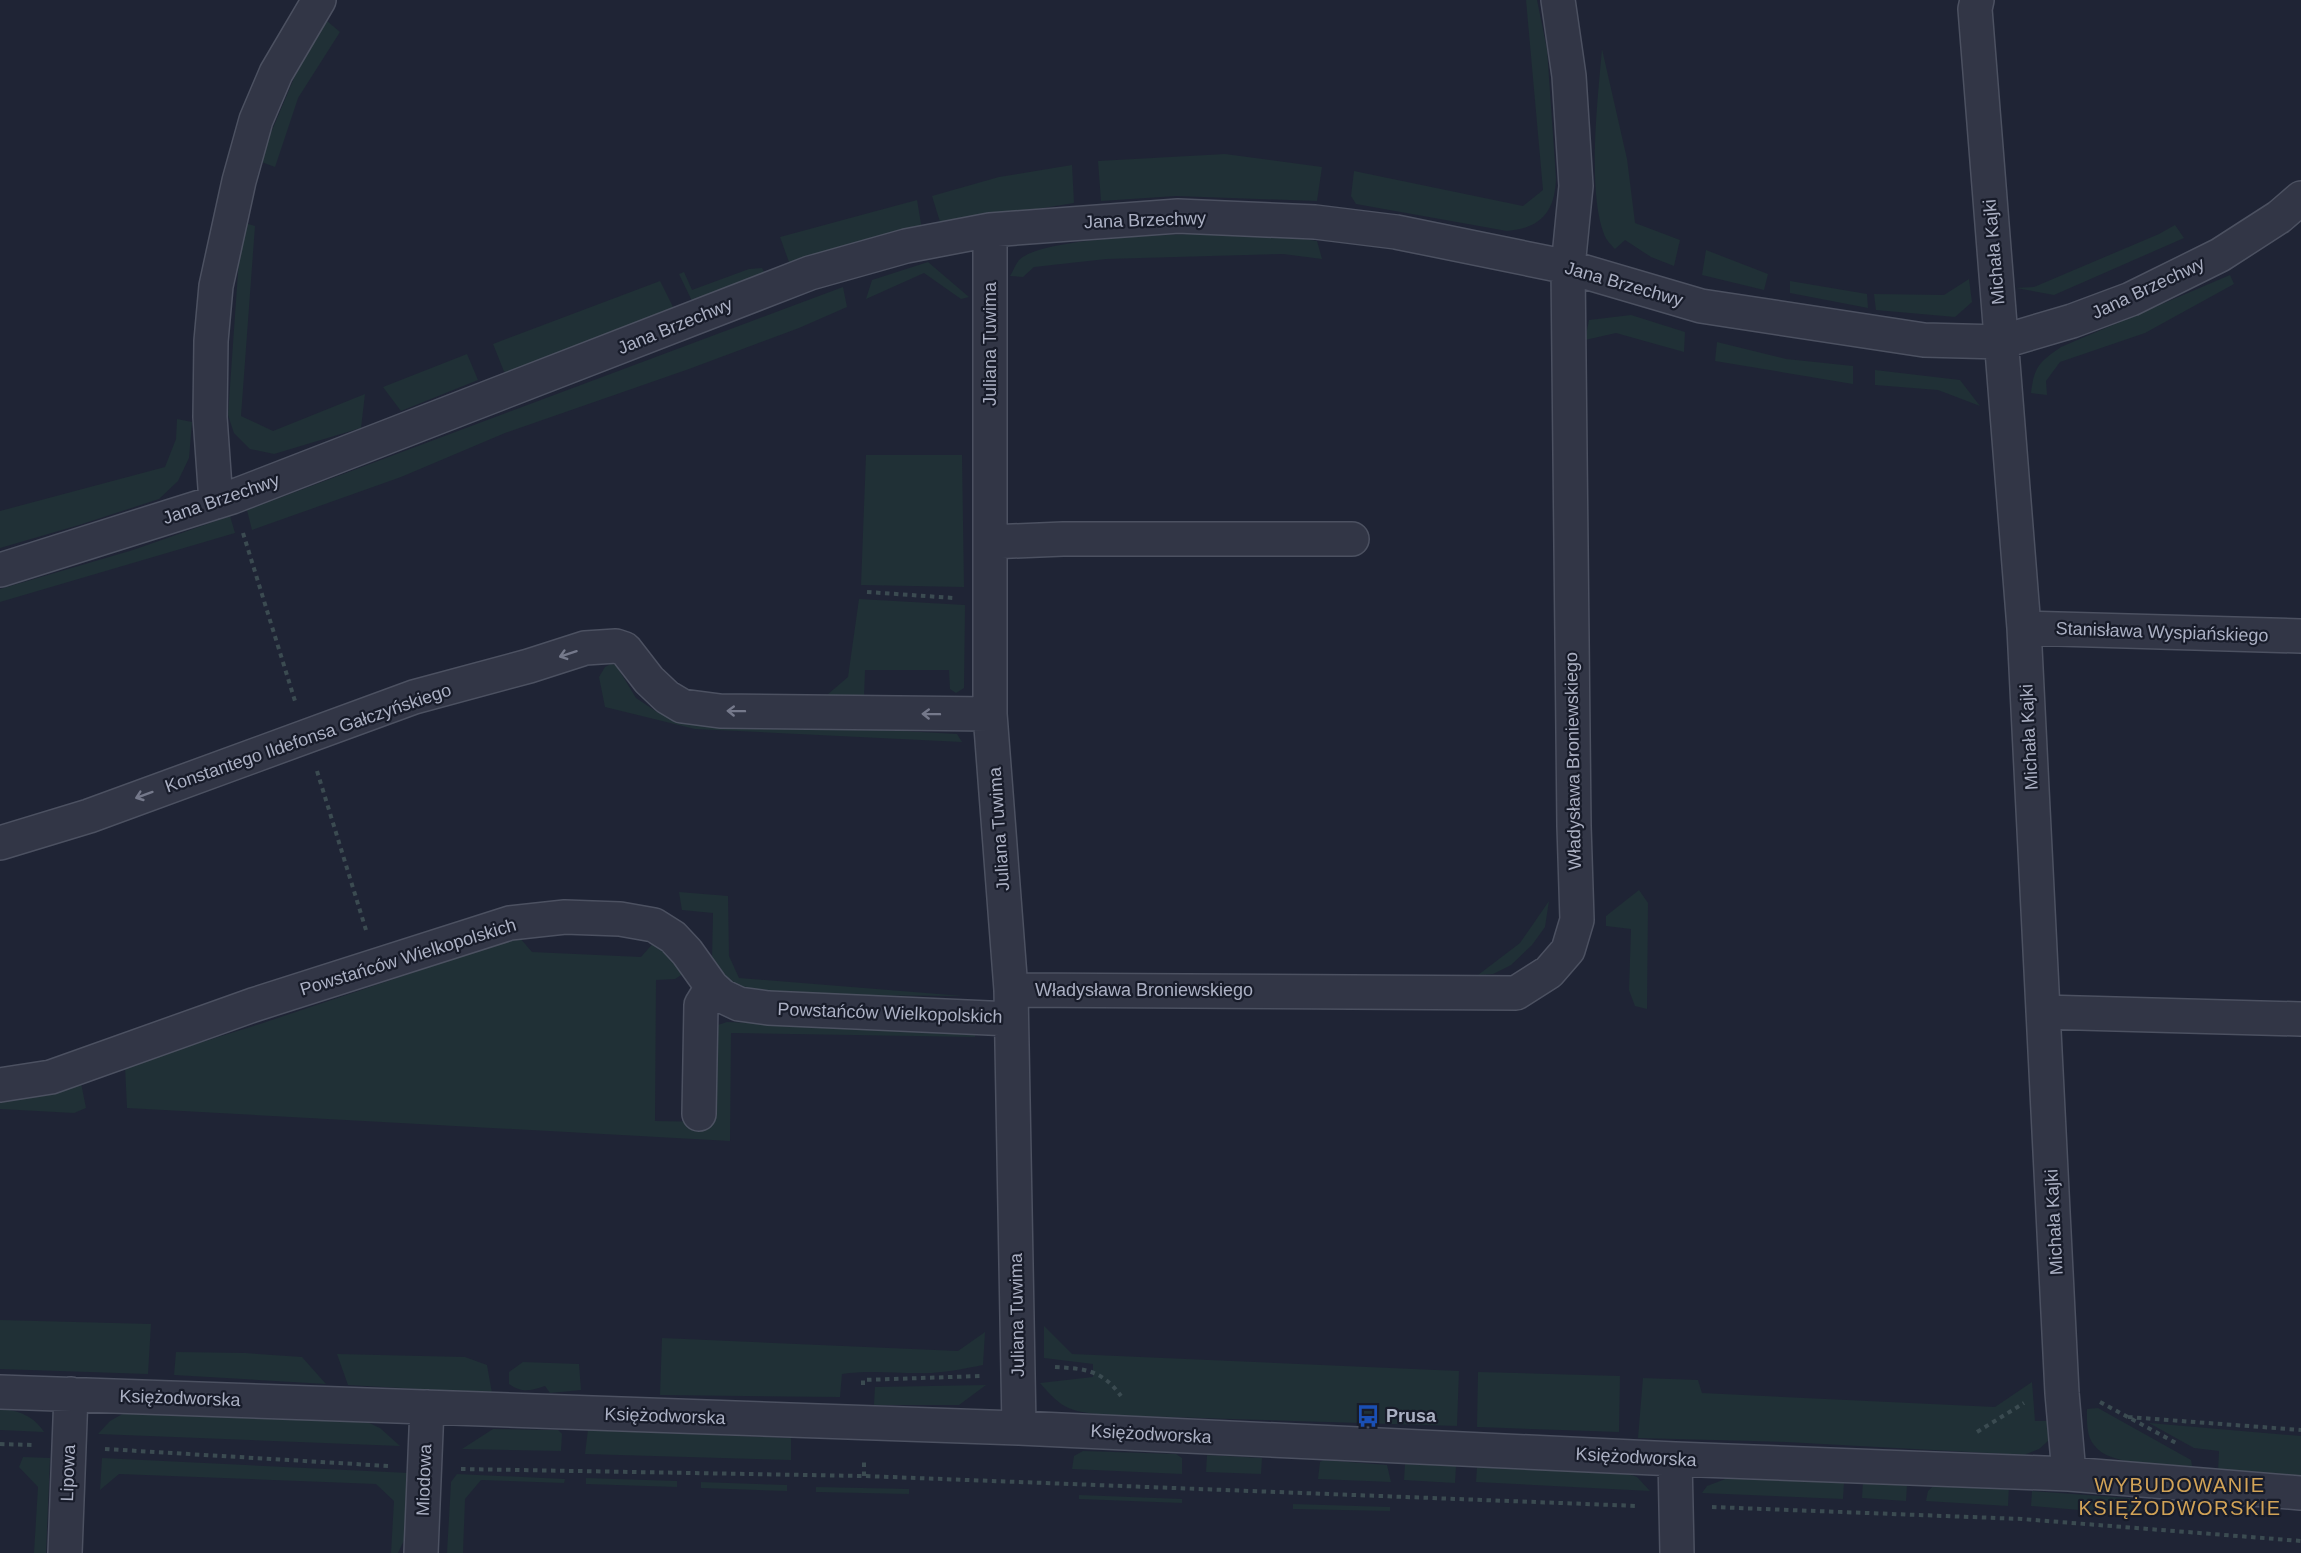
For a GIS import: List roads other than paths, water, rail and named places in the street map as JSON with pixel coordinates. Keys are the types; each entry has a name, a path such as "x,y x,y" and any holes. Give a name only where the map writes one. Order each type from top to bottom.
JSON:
{"street":[{"path":"216,502 210,417 211,341 216,286 239,181 256,120 276,73 319,0"},
{"name":"Władysława Broniewskiego","path":"1011,1004 1516,993 1549,972 1568,950 1577,920 1568,267 1576,186 1569,76 1558,0"},
{"name":"Michała Kajki","path":"1977,0 1975,9 2024,628 2062,1394 2069,1474"},
{"name":"Jana Brzechwy","path":"0,570 216,502 810,273 906,246 990,230 1178,216 1315,222 1396,232 1568,267 1701,306 1924,340 2001,342 2072,321 2131,299 2220,255 2279,217 2301,198"},
{"name":"Juliana Tuwima","path":"990,230 990,714 1011,1004 1019,1428"},
{"path":"990,542 1063,538 1352,539"},
{"name":"Stanisława Wyspiańskiego","path":"2024,628 2301,636"},
{"name":"Konstantego Ildefonsa Gałczyńskiego","path":"0,843 89,816 414,697 529,666 585,648 616,645 625,649 648,680 667,698 682,706 720,711 990,714"},
{"name":"Powstańców Wielkopolskich","path":"0,1085 51,1077 253,1005 510,923 565,917 620,919 654,925 673,937 687,952 712,987 739,1004 768,1008 1011,1004"},
{"path":"699,1114 701,1005 712,987"},
{"path":"2043,1012 2301,1019"},
{"name":"Księżodworska","path":"0,1392 1019,1428 1675,1459 2069,1474 2301,1493"},
{"name":"Lipowa","path":"65,1553 71,1394"},
{"name":"Miodowa","path":"421,1553 427,1407"},
{"path":"1675,1459 1677,1553"}],"place":[{"name":"Prusa","path":"1368,1416"}],"district":[{"name":"WYBUDOWANIE KSIĘŻODWORSKIE","path":"2180,1496"}]}
